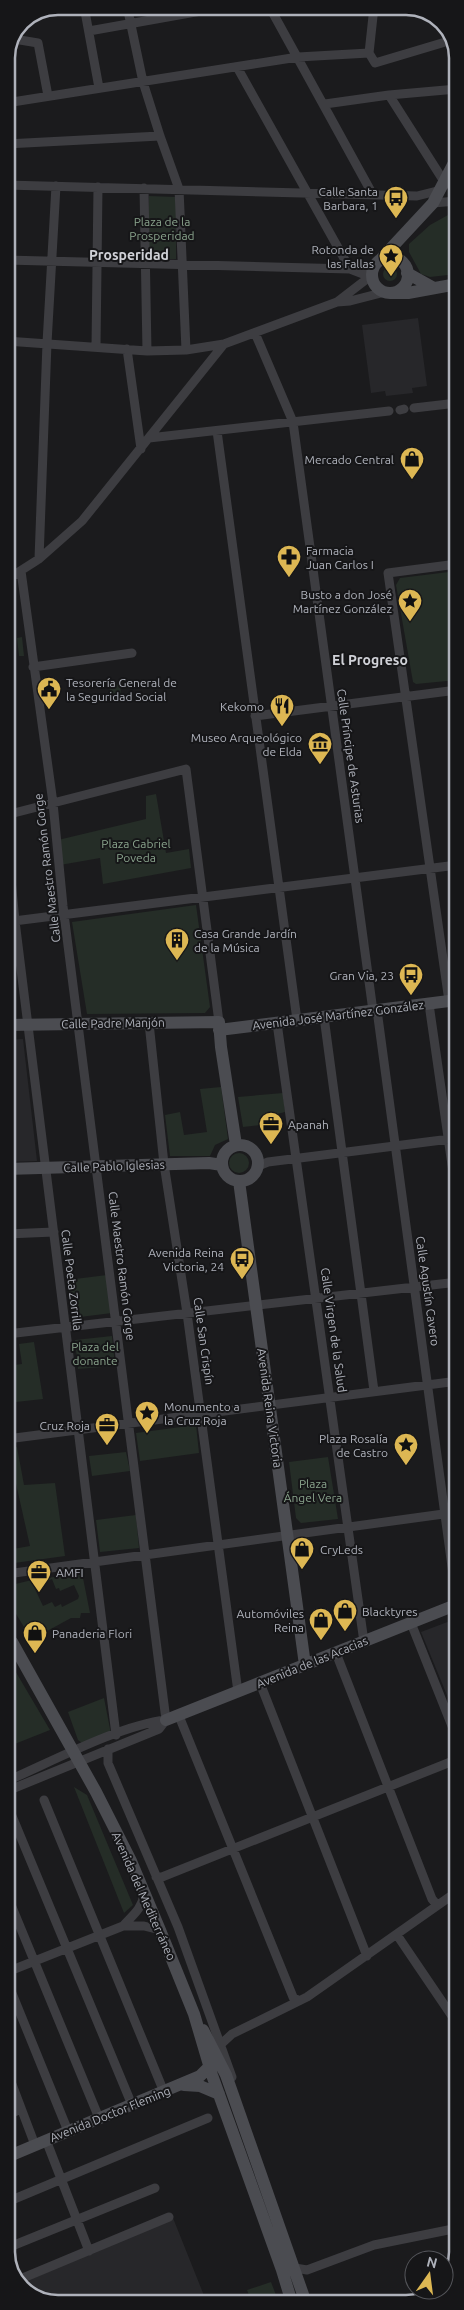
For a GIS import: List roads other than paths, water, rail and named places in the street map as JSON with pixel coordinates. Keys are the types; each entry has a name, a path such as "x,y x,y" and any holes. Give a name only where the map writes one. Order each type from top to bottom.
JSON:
{"street":[{"path":"85,15 99,88"},
{"path":"129,15 144,82 160,136 179,189 186,350"},
{"path":"88,31 162,15"},
{"path":"274,15 325,104 373,195"},
{"path":"373,15 369,53 374,63 446,42"},
{"path":"19,40 38,43 48,96"},
{"path":"15,101 298,57 369,53"},
{"path":"237,67 350,269"},
{"path":"325,104 389,95 449,90"},
{"path":"389,95 448,187"},
{"path":"15,144 160,136"},
{"path":"15,185 418,196 448,187"},
{"path":"39,559 47,343 56,186"},
{"path":"96,347 98,187"},
{"path":"15,260 350,269 364,274 375,269 448,187"},
{"path":"144,188 148,351"},
{"path":"433,203 449,202"},
{"path":"375,269 377,288 389,293 404,286 405,267 402,237"},
{"path":"337,302 389,257 432,287"},
{"path":"15,341 148,351 186,350 224,344 337,302 389,293 416,292 432,287 449,285"},
{"name":"Calle Príncipe de Asturias","path":"255,333 292,422 375,1011"},
{"path":"15,575 39,559 82,521 224,344"},
{"path":"126,349 141,449"},
{"path":"414,408 449,403"},
{"path":"149,438 389,411"},
{"path":"161,423 176,436"},
{"path":"217,431 297,1020"},
{"path":"449,565 388,573 430,868 449,978"},
{"name":"Calle Maestro Ramón Gorge","path":"21,571 53,802 65,915 166,1720"},
{"path":"33,667 132,653"},
{"path":"256,716 449,691"},
{"path":"15,813 186,769 236,1145"},
{"path":"15,921 449,866"},
{"name":"Calle Poeta Zorrilla","path":"15,946 28,1024 116,1735"},
{"name":"Avenida José Martínez González","path":"219,1026 277,1023 449,1002"},
{"path":"430,1004 449,1116"},
{"name":"Calle Agustín Cavero","path":"375,1011 449,1536"},
{"path":"324,1017 374,1391"},
{"name":"Calle Padre Manjón","path":"15,1025 149,1023 219,1026"},
{"name":"Calle San Crispín","path":"149,1023 164,1164 220,1544 238,1692"},
{"name":"Calle Virgen de la Salud","path":"277,1023 364,1642"},
{"path":"258,1166 256,1154 253,1150 242,1145 236,1145 225,1153 222,1165 229,1178 239,1181 249,1179 258,1166 268,1162 449,1140"},
{"name":"Calle Pablo Iglesias","path":"15,1169 164,1164 222,1165"},
{"name":"Avenida Reina Victoria","path":"239,1181 305,1665"},
{"path":"15,1234 54,1232"},
{"path":"15,1333 449,1283"},
{"path":"15,1438 449,1382"},
{"path":"15,1573 449,1513"},
{"name":"Avenida de las Acacias","path":"76,1757 116,1735 152,1722 179,1716 449,1608"},
{"path":"411,1623 449,1718"},
{"name":"Avenida del Mediterráneo","path":"15,1651 90,1781 127,1854 160,1930 194,2014 208,2072 219,2094 290,2295"},
{"path":"336,1653 432,1899 437,1905"},
{"path":"260,1683 367,1956"},
{"path":"179,1716 294,1998 300,2001"},
{"name":"Avenida de las Acacias","path":"76,1757 108,1750 159,1729 166,1720"},
{"path":"108,1750 108,1763 178,1928 218,2049"},
{"path":"15,1778 76,1757"},
{"path":"15,1787 76,1757"},
{"path":"156,1877 162,1878 232,1848 449,1762"},
{"path":"44,1800 164,2092"},
{"path":"15,1823 132,2105"},
{"path":"123,1926 143,1904 144,1893"},
{"path":"208,2072 218,2049 232,2034 300,2001 449,1897"},
{"path":"15,1915 100,2118"},
{"path":"15,1969 123,1926 144,1926 160,1930"},
{"path":"397,1934 449,2012"},
{"path":"15,2001 68,2131"},
{"name":"Avenida del Mediterráneo","path":"194,2014 218,2049 242,2104 250,2140"},
{"name":"Avenida del Mediterráneo","path":"218,2049 303,2295"},
{"name":"Avenida del Mediterráneo","path":"208,2072 225,2083 239,2109"},
{"name":"Avenida Doctor Fleming","path":"15,2154 208,2072"},
{"path":"182,2084 200,2086 219,2094"},
{"path":"15,2094 21,2109 61,2179 89,2251"},
{"path":"15,2112 21,2109"},
{"path":"15,2199 208,2118"},
{"path":"15,2245 155,2188"},
{"path":"24,2278 170,2217"},
{"path":"295,2268 302,2271 307,2270 374,2245 449,2230"}],"place":[{"name":"Calle Santa Barbara, 1","path":"396,219"},
{"name":"Rotonda de las Fallas","path":"391,277"},
{"name":"Mercado Central","path":"412,480"},
{"name":"Farmacia Juan Carlos I","path":"289,578"},
{"name":"Busto a don José Martínez González","path":"410,622"},
{"name":"Tesorería General de la Seguridad Social","path":"49,710"},
{"name":"Kekomo","path":"282,727"},
{"name":"Museo Arqueológico de Elda","path":"320,765"},
{"name":"Casa Grande Jardín de la Música","path":"177,961"},
{"name":"Gran Via, 23","path":"411,996"},
{"name":"Apanah","path":"271,1145"},
{"name":"Avenida Reina Victoria, 24","path":"242,1280"},
{"name":"Monumento a la Cruz Roja","path":"147,1434"},
{"name":"Cruz Roja","path":"107,1446"},
{"name":"Plaza Rosalía de Castro","path":"406,1466"},
{"name":"CryLeds","path":"302,1570"},
{"name":"AMFI","path":"39,1593"},
{"name":"Blacktyres","path":"345,1632"},
{"name":"Automóviles Reina","path":"321,1641"},
{"name":"Panaderia Flori","path":"35,1654"}],"district":[{"name":"Prosperidad","path":"129,255"},
{"name":"El Progreso","path":"370,660"}],"park label":[{"name":"Plaza de la Prosperidad","path":"162,228"},
{"name":"Plaza Gabriel Poveda","path":"136,850"},
{"name":"Plaza del donante","path":"95,1353"},
{"name":"Plaza Ángel Vera","path":"313,1490"}]}
